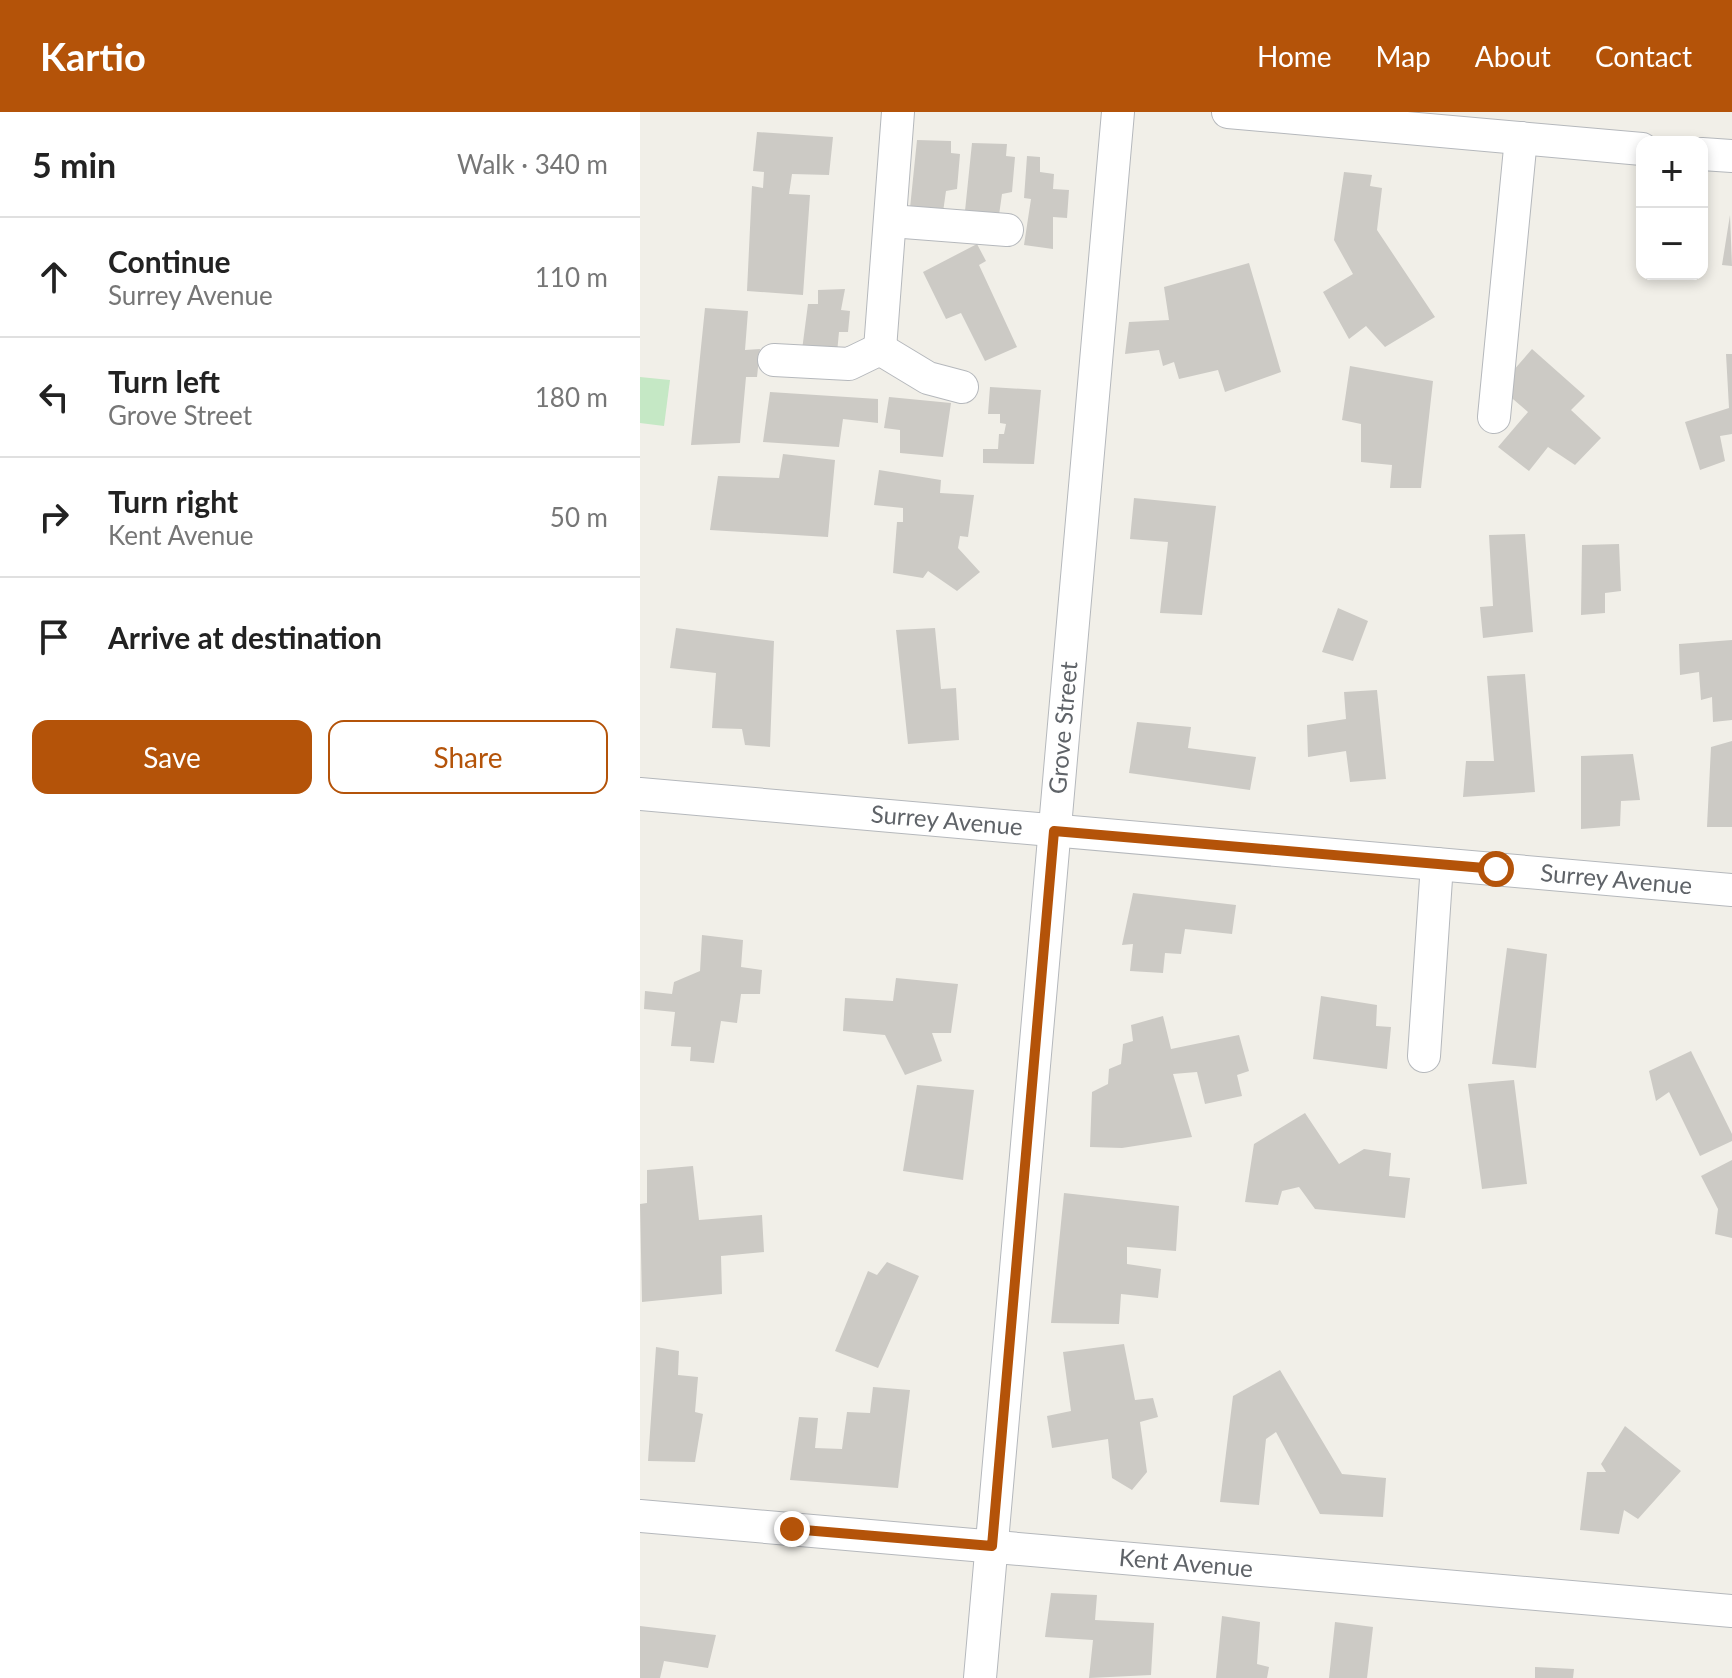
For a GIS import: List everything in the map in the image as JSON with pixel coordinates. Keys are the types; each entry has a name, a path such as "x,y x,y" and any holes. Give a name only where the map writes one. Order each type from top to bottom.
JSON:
{"street":[{"path":"880,349 898,112"},
{"name":"Grove Street","path":"980,1678 1118,112"},
{"path":"1228,112 1636,148"},
{"path":"1494,417 1521,138"},
{"path":"1708,154 1732,156"},
{"path":"891,221 1007,230"},
{"path":"774,360 849,364 880,349"},
{"path":"880,349 928,378 962,387"},
{"name":"Surrey Avenue","path":"640,794 1732,890"},
{"path":"1424,1056 1437,864"},
{"name":"Kent Avenue","path":"640,1516 1732,1611"}],"green space":[{"path":"640,377 670,380 664,426 640,423"}],"building":[{"path":"757,132 833,137 829,175 792,174 789,194 810,195 803,295 747,291 752,186 763,188 764,172 753,171"},
{"path":"917,140 951,141 951,153 960,154 957,189 946,191 943,212 910,208"},
{"path":"972,143 1007,144 1006,156 1015,157 1012,192 1002,194 999,215 965,211"},
{"path":"1027,156 1040,157 1040,172 1054,174 1053,189 1069,190 1067,218 1053,217 1053,249 1024,245 1031,199 1024,198"},
{"path":"1344,172 1372,175 1370,186 1382,188 1377,230 1435,317 1385,347 1366,326 1349,339 1323,292 1353,274 1334,240"},
{"path":"1730,215 1732,266 1722,265"},
{"path":"977,244 986,261 979,265 1017,347 985,361 961,313 946,319 923,272"},
{"path":"1249,263 1281,372 1225,392 1218,370 1179,379 1174,362 1163,366 1159,350 1125,354 1129,322 1169,320 1164,287"},
{"path":"845,289 841,310 850,311 848,332 839,332 837,353 802,350 808,304 818,304 818,290"},
{"path":"705,308 748,311 745,350 760,349 757,377 746,377 740,443 691,445"},
{"path":"1532,349 1585,396 1571,410 1601,438 1575,465 1548,447 1529,471 1498,447 1528,412 1499,387"},
{"path":"1726,354 1732,354 1732,434 1720,436 1725,461 1700,470 1685,422 1729,408"},
{"path":"1350,366 1433,381 1421,488 1390,488 1392,465 1361,462 1361,424 1342,420"},
{"path":"990,387 1041,390 1034,464 983,463 983,449 998,449 999,434 1004,434 1006,424 1000,423 1000,414 988,414"},
{"path":"770,392 878,399 878,423 843,419 839,447 763,442"},
{"path":"889,397 951,403 943,457 900,453 900,430 884,428"},
{"path":"783,454 835,460 828,537 710,530 718,476 779,478"},
{"path":"879,470 941,480 940,493 974,495 968,537 960,536 958,548 980,572 957,591 928,571 923,578 893,573 897,522 903,522 903,508 874,505"},
{"path":"1134,498 1216,506 1202,615 1160,613 1168,542 1130,539"},
{"path":"1525,534 1533,632 1483,638 1480,607 1493,606 1489,535"},
{"path":"1619,544 1621,591 1605,593 1605,613 1581,615 1582,545"},
{"path":"1338,608 1368,621 1353,661 1322,652"},
{"path":"676,628 774,641 770,747 745,745 742,729 712,728 716,673 670,668"},
{"path":"935,628 941,689 956,688 959,740 908,744 896,630"},
{"path":"1732,640 1732,720 1713,722 1712,697 1701,700 1699,672 1680,675 1679,644"},
{"path":"1525,674 1535,792 1463,797 1466,761 1494,761 1487,676"},
{"path":"1377,690 1386,779 1350,782 1346,751 1308,757 1307,725 1346,719 1344,692"},
{"path":"1137,722 1191,727 1188,748 1256,757 1250,790 1129,773"},
{"path":"1732,741 1732,827 1707,827 1711,747"},
{"path":"1633,754 1640,800 1621,801 1620,826 1581,829 1581,756"},
{"path":"1133,893 1236,905 1232,934 1185,929 1181,954 1165,953 1163,973 1130,971 1133,944 1122,945"},
{"path":"702,935 743,940 741,967 762,970 760,994 741,994 737,1023 721,1021 714,1063 690,1061 691,1047 671,1046 675,1012 644,1009 645,991 672,994 674,982 700,971"},
{"path":"1507,948 1547,954 1536,1068 1492,1064"},
{"path":"896,978 958,984 951,1033 932,1033 942,1061 905,1075 885,1035 843,1031 845,998 893,1001"},
{"path":"1321,996 1377,1005 1376,1026 1391,1027 1387,1069 1313,1059"},
{"path":"1163,1016 1171,1049 1239,1035 1249,1071 1237,1075 1242,1096 1205,1104 1197,1072 1173,1074 1192,1137 1122,1148 1090,1147 1092,1092 1108,1084 1109,1069 1121,1064 1123,1044 1133,1041 1131,1025"},
{"path":"1691,1051 1732,1134 1732,1141 1700,1156 1669,1092 1656,1101 1649,1071"},
{"path":"1514,1080 1527,1184 1482,1189 1468,1084"},
{"path":"917,1085 974,1090 963,1180 903,1171"},
{"path":"1305,1113 1339,1164 1364,1149 1391,1153 1389,1176 1410,1178 1405,1218 1315,1209 1299,1187 1282,1191 1278,1205 1245,1202 1254,1144"},
{"path":"1732,1160 1732,1238 1715,1234 1718,1209 1701,1176"},
{"path":"693,1166 699,1220 762,1215 764,1252 721,1256 722,1294 642,1302 640,1204 647,1203 647,1170"},
{"path":"1064,1193 1179,1206 1176,1251 1127,1247 1127,1264 1161,1269 1158,1298 1121,1294 1119,1324 1051,1323"},
{"path":"887,1262 919,1276 878,1368 835,1351 868,1271 877,1275"},
{"path":"1124,1344 1135,1400 1153,1398 1158,1417 1140,1422 1147,1472 1132,1490 1112,1478 1108,1439 1052,1448 1047,1416 1071,1411 1063,1352"},
{"path":"656,1347 679,1351 678,1375 698,1377 695,1412 703,1414 695,1462 648,1461"},
{"path":"1280,1370 1342,1474 1386,1478 1383,1517 1320,1514 1276,1432 1266,1439 1259,1505 1220,1502 1233,1396"},
{"path":"873,1387 910,1390 898,1488 790,1480 799,1417 818,1418 815,1448 842,1449 847,1412 870,1413"},
{"path":"1625,1426 1681,1471 1638,1519 1624,1510 1619,1534 1580,1530 1587,1472 1606,1472 1601,1464"},
{"path":"1051,1593 1097,1595 1095,1620 1154,1623 1151,1675 1089,1678 1093,1640 1045,1637"},
{"path":"1222,1616 1260,1622 1257,1664 1269,1667 1267,1678 1216,1678"},
{"path":"1335,1622 1373,1627 1367,1678 1329,1678"},
{"path":"640,1626 716,1635 708,1668 664,1661 660,1678 640,1678"},
{"path":"1535,1667 1574,1669 1573,1678 1535,1678"}],"route":[{"path":"792,1529 992,1546 1054,831 1496,869"}]}
